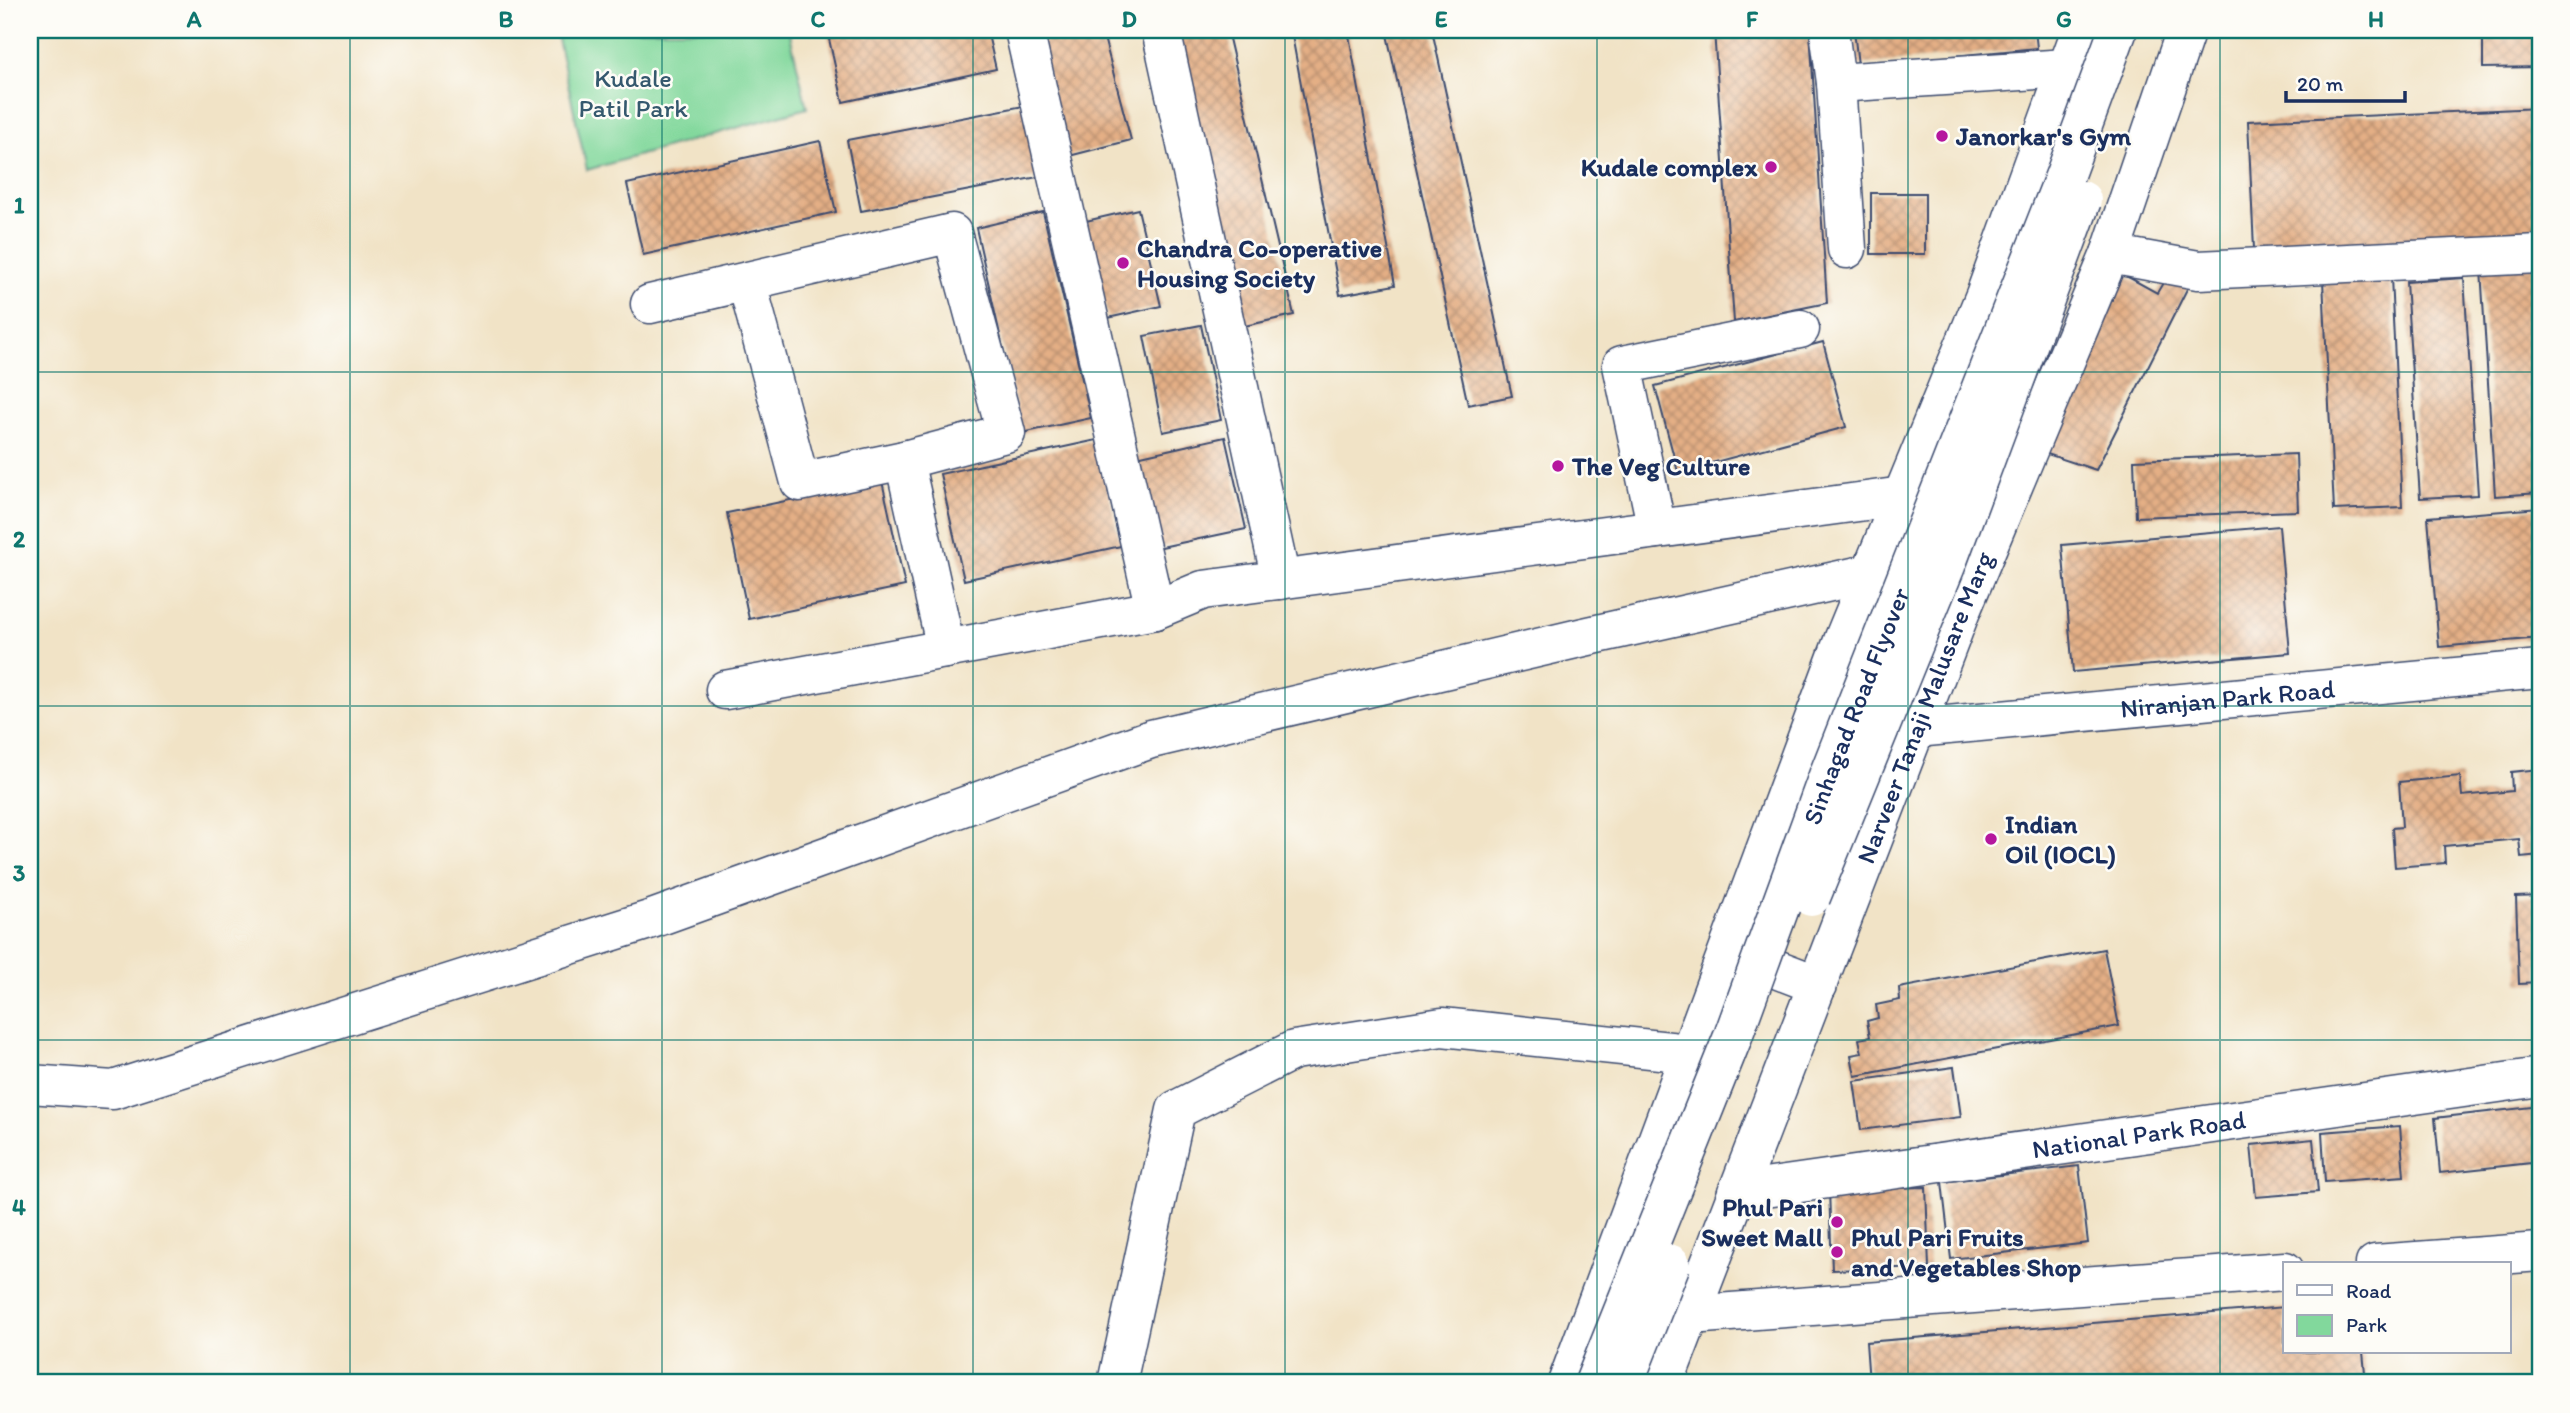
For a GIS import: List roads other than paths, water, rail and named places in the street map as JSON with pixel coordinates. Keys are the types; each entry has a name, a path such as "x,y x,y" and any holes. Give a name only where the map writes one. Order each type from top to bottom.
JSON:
{"street":[{"path":"1024,30 1154,610"},
{"path":"1161,30 1281,580"},
{"path":"1829,30 1836,83 1847,249"},
{"path":"1567,1383 1844,638 1985,295 2081,30"},
{"name":"Sinhagad Road Flyover","path":"1594,1383 1732,1040 1828,776 2064,177 2118,30"},
{"name":"Sinhagad Road Flyover","path":"1624,1383 1815,888 1947,563 2010,399 2143,30"},
{"name":"Narveer Tanaji Malusare Marg","path":"1664,1383 1961,611 2110,254 2186,30"},
{"path":"1836,83 2067,68"},
{"path":"650,304 952,233 1006,433 904,460 800,482 747,283"},
{"path":"2110,254 2198,270 2540,254"},
{"path":"1657,529 1622,365 1800,329"},
{"path":"904,460 946,649"},
{"path":"725,690 1154,610 1203,590 1903,496"},
{"path":"30,1084 113,1090 649,919 1151,739 1584,637 1871,573 1961,611"},
{"name":"Niranjan Park Road","path":"1916,728 2540,669"},
{"path":"1727,950 1818,985"},
{"path":"1117,1383 1176,1110 1294,1050 1442,1027 1689,1053"},
{"name":"National Park Road","path":"1737,1192 2540,1077"},
{"path":"2402,1262 2540,1252"},
{"path":"1690,1315 2283,1271"}],"place":[{"name":"Janorkar's Gym","path":"1942,136"},
{"name":"Kudale complex","path":"1771,167"},
{"name":"Chandra Co-operative Housing Society","path":"1123,263"},
{"name":"The Veg Culture","path":"1558,466"},
{"name":"Indian Oil (IOCL)","path":"1991,839"},
{"name":"Phul Pari Sweet Mall","path":"1837,1222"},
{"name":"Phul Pari Fruits and Vegetables Shop","path":"1837,1252"}],"park label":[{"name":"Kudale Patil Park","path":"633,93"}]}
